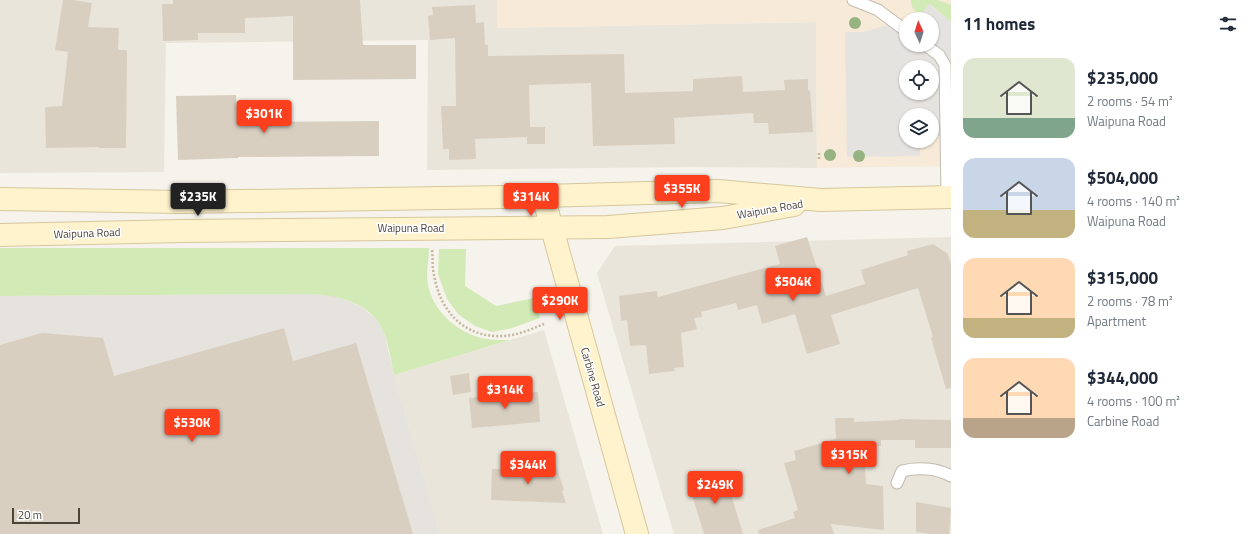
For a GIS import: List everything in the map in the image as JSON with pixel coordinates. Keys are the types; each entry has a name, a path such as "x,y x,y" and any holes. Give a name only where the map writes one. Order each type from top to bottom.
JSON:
{"main road":[{"name":"Waipuna Road","path":"0,199 182,202 543,196 718,191 821,200 949,197"},
{"name":"Carbine Road","path":"543,196 637,534"},
{"name":"Waipuna Road","path":"0,235 180,231 608,227 723,218 821,200"},
{"path":"180,231 182,202"}],"lane":[{"path":"853,0 878,10 899,26"},
{"path":"935,52 939,55 944,65 949,197"},
{"path":"896,483 902,471 912,468 933,470 951,476"}],"path":[{"path":"819,160 820,153"},
{"path":"432,246 434,275 442,302 454,318 468,330 488,336 513,335 544,324"}],"shaded area":[{"path":"0,0 497,0 497,28 816,22 817,168 689,167 427,170 428,40 166,43 164,172 0,173"},
{"path":"497,0 951,0 951,166 817,168 816,22 497,28"},
{"path":"929,4 939,12 923,12"},
{"path":"939,12 951,22 951,136 939,136 939,108 899,108 899,148 920,148 920,156 847,157 845,32 863,32 899,22 899,52 939,52"},
{"path":"951,237 951,534 674,534 597,273 615,246"},
{"path":"330,295 347,300 363,308 376,319 384,332 394,375 440,534 0,534 0,296"},
{"path":"544,330 603,534 440,534 394,375"}],"green space":[{"path":"911,0 937,0 951,5 951,22 930,4 923,12 916,12"},
{"path":"0,248 429,248 427,276 432,298 438,308 454,325 475,336 486,339 510,340 394,375 387,343 379,323 372,314 363,308 343,299 332,296 310,294 0,296"},
{"path":"439,249 466,249 465,286 496,306 534,298 540,318 512,328 492,332 475,326 458,314 447,299 438,274"}],"building":[{"path":"63,0 92,3 88,27 119,28 118,50 127,50 126,148 46,148 45,107 62,106 68,52 55,50"},
{"path":"173,0 360,0 363,45 416,45 416,79 293,80 293,16 245,18 245,33 198,33 198,40 163,41 162,4 173,4"},
{"path":"475,5 476,23 484,22 485,45 488,45 488,56 624,54 625,93 693,91 693,79 742,76 743,92 785,90 784,80 808,79 813,132 769,134 768,123 754,123 753,113 674,118 675,144 593,146 591,83 529,85 530,127 545,127 545,144 527,144 527,137 475,139 476,159 449,160 449,149 443,149 441,106 456,106 455,38 430,40 428,16 433,15 432,7"},
{"path":"236,95 237,122 379,121 379,156 238,157 178,160 176,96"},
{"path":"807,237 826,296 865,284 861,270 908,255 907,251 933,244 948,254 951,265 951,388 946,389 931,338 933,337 918,288 831,315 840,344 807,354 795,314 762,324 757,305 738,310 736,303 701,312 702,317 694,318 697,329 681,333 684,367 674,368 675,371 649,374 646,345 630,346 627,320 621,321 619,296 657,291 658,297 780,264 775,246"},
{"path":"284,328 293,361 356,343 413,534 0,534 0,345 42,333 103,338 114,376"},
{"path":"469,373 471,392 453,395 450,376"},
{"path":"538,392 540,422 472,428 469,398"},
{"path":"835,418 854,418 854,422 899,419 951,420 951,448 915,448 915,440 881,440 881,446 864,447 866,484 883,486 884,530 831,524 834,534 759,534 758,530 795,518 793,512 798,510 784,463 796,460 794,451 836,439"},
{"path":"554,460 564,490 562,491 566,503 491,500 492,469 522,470"},
{"path":"724,471 743,534 704,534 688,482"},
{"path":"916,502 951,508 949,534 916,532"}]}
